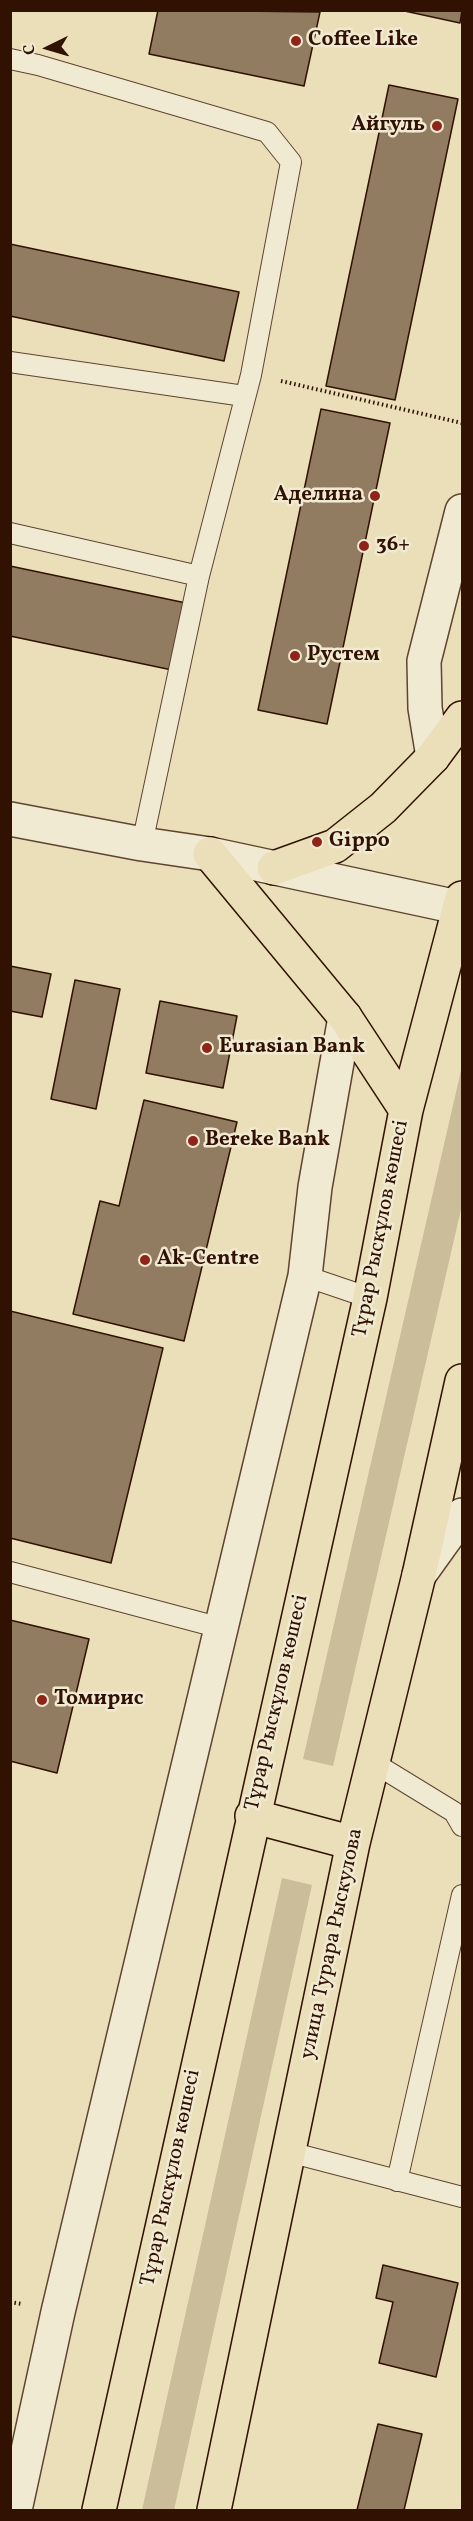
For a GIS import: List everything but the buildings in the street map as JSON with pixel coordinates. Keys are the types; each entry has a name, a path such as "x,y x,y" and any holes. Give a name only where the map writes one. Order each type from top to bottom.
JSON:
{"main road":[{"path":"274,868 336,846 383,808 434,757 462,718"},
{"path":"210,854 345,1017 406,1110"},
{"name":"Тұрар Рыскұлов көшесі","path":"99,2511 252,1816 370,1298 406,1110 462,904"},
{"name":"улица Турара Рыскулова","path":"214,2511 353,1843 419,1575 462,1381"},
{"path":"252,1816 353,1843"}],"street":[{"path":"434,757 425,708 424,661 462,510"},
{"path":"10,819 142,844 210,854 462,904"},
{"path":"15,2511 60,2301 305,1276 315,1187 345,1017"},
{"path":"419,1575 462,1515"}],"lane":[{"path":"10,59 38,65 267,132 291,162 251,375 199,576 142,844"},
{"path":"10,362 244,396"},
{"path":"10,533 199,576"},
{"path":"305,1276 370,1298"},
{"path":"10,1572 221,1628"},
{"path":"374,1763 454,1812 462,1826"},
{"path":"397,2181 462,1895"},
{"path":"289,2152 462,2197"}],"path":[{"path":"251,375 462,423"}],"shaded area":[{"path":"462,1066 462,1205 333,1766 303,1759"},
{"path":"282,1878 312,1885 174,2510 142,2510"}],"place":[{"name":"Coffee Like","path":"296,41"},
{"name":"Айгуль","path":"437,126"},
{"name":"Аделина","path":"375,496"},
{"name":"36+","path":"364,546"},
{"name":"Рустем","path":"295,656"},
{"name":"Gippo","path":"317,842"},
{"name":"Eurasian Bank","path":"207,1048"},
{"name":"Bereke Bank","path":"193,1141"},
{"name":"Ak-Centre","path":"145,1260"},
{"name":"Томирис","path":"42,1700"}]}
